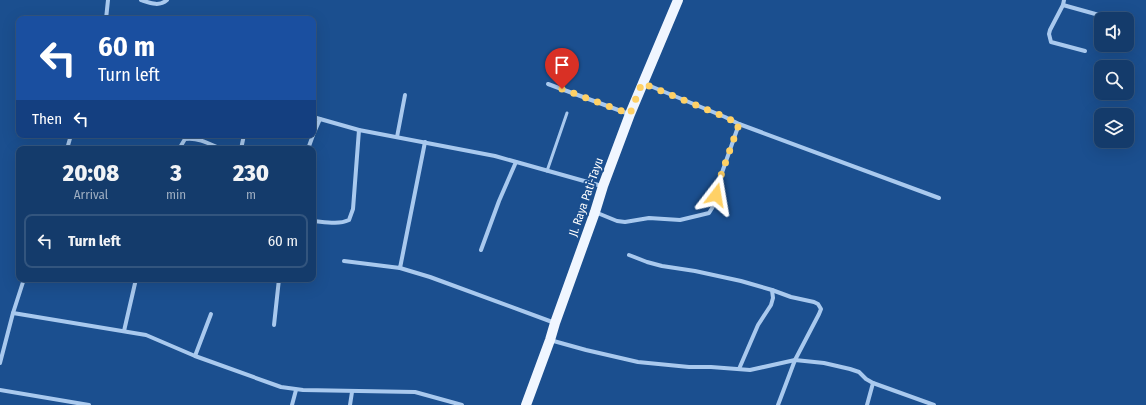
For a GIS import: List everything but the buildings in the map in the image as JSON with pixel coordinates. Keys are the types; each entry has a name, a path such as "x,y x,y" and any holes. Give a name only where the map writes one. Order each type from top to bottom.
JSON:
{"main road":[{"name":"Jl. Raya Pati-Tayu","path":"526,405 630,114 678,0"}],"street":[{"path":"106,16 108,0"},
{"path":"141,0 157,4 162,4 167,0"},
{"path":"1064,0 1063,5 1050,30 1051,42 1085,50"},
{"path":"1063,5 1094,14"},
{"path":"642,83 739,124 939,198"},
{"path":"548,84 630,114"},
{"path":"397,137 405,95"},
{"path":"316,118 360,130 495,156 603,186"},
{"path":"316,128 320,119"},
{"path":"595,212 617,221 625,222 649,218 680,220 709,213 714,206 718,184 739,124"},
{"path":"316,221 343,222 349,220 353,209 360,130"},
{"path":"181,146 186,139 192,138 214,146"},
{"path":"400,268 425,142"},
{"path":"481,250 499,201 516,162"},
{"path":"628,255 662,266 695,271 741,281 818,304 821,308 819,314 795,360 778,405"},
{"path":"344,261 400,268 430,277 555,323"},
{"path":"0,363 23,282"},
{"path":"124,331 135,282"},
{"path":"274,325 279,282"},
{"path":"739,369 758,325 773,298 772,290"},
{"path":"13,313 146,334 195,356 281,387 296,390 415,392 462,405"},
{"path":"195,356 211,314"},
{"path":"550,340 638,362 689,367 750,370 795,360 824,363 859,372 873,383 934,405"},
{"path":"867,405 873,383"},
{"path":"0,390 89,405"},
{"path":"292,405 296,390"},
{"path":"350,405 352,392"}],"lane":[{"path":"547,171 567,113"}],"route":[{"path":"562,89 630,114 642,83 739,124 718,184 716,195"}]}
